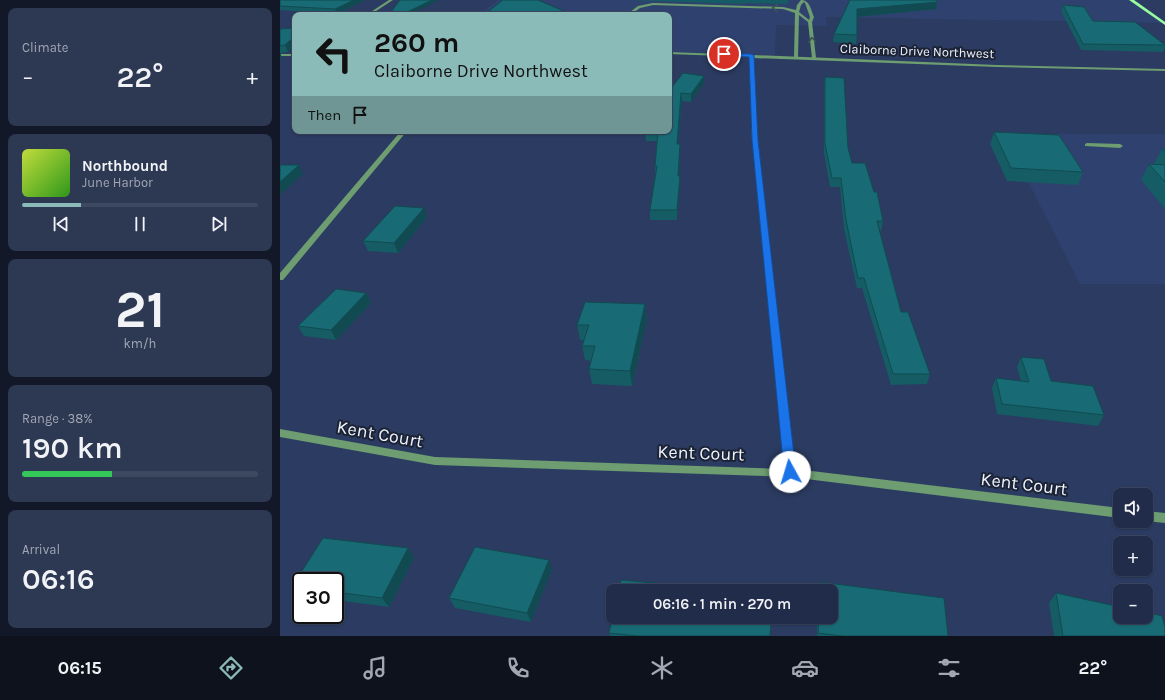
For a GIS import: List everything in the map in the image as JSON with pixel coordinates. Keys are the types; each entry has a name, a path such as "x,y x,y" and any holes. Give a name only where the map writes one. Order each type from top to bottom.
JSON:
{"main road":[{"path":"1131,0 1165,24"}],"street":[{"path":"373,12 391,0"},
{"path":"796,57 797,12 799,5 803,0 807,3 812,17 810,22 814,58"},
{"path":"632,12 639,7 653,4 783,8 797,12 810,22"},
{"name":"Claiborne Drive Northwest","path":"672,53 751,55 997,66 1165,70"},
{"path":"280,55 292,55"},
{"path":"751,55 755,140 790,472"},
{"path":"280,278 401,134"},
{"path":"1087,145 1120,146"},
{"name":"Kent Court","path":"280,434 435,461 790,472 1113,512"},
{"path":"1153,517 1165,518"}],"shaded area":[{"path":"498,0 1129,0 1165,23 826,17 827,26 776,25 775,55 672,52 672,12 482,12"},
{"path":"1004,134 1165,134 1165,284 1080,284"}],"building":[{"path":"280,0 354,0 335,9 280,6"},
{"path":"400,0 432,0 407,12 391,12"},
{"path":"503,0 538,0 566,12 488,12"},
{"path":"850,0 937,0 937,2 857,9 857,35 834,34"},
{"path":"1063,5 1084,7 1093,21 1135,22 1165,45 1083,44"},
{"path":"292,28 292,39 285,45 280,46 280,29"},
{"path":"683,73 704,76 691,94 681,93 677,144 680,144 678,176 680,176 677,210 650,210 657,166 655,166 658,134 672,134 672,87"},
{"path":"825,77 844,78 848,148 852,163 865,163 874,192 877,192 883,221 877,221 901,312 908,312 930,374 893,374 864,278 858,278 846,220 841,178 832,178 825,144"},
{"path":"994,132 1059,135 1083,172 1011,168"},
{"path":"1149,164 1165,165 1165,182"},
{"path":"280,165 299,165 280,182"},
{"path":"395,206 424,208 394,243 363,241"},
{"path":"336,289 366,293 331,330 298,326"},
{"path":"585,302 645,304 630,371 589,369 595,346 582,346 589,325 577,325"},
{"path":"1021,357 1044,359 1051,381 1093,386 1104,415 1002,404 996,378 1029,382"},
{"path":"323,538 408,548 382,598 344,593 344,572 301,572"},
{"path":"475,547 549,560 527,613 449,598"},
{"path":"621,580 664,584 620,584"},
{"path":"820,582 836,584 820,584"},
{"path":"838,584 944,598 948,636 843,636 818,633 819,624 838,624"},
{"path":"1056,593 1113,605 1113,624 1153,624 1153,614 1162,616 1165,627 1165,636 1063,636"},
{"path":"611,624 771,624 770,636 638,636 609,633"}],"route":[{"path":"724,54 751,55 755,140 790,472"}]}
